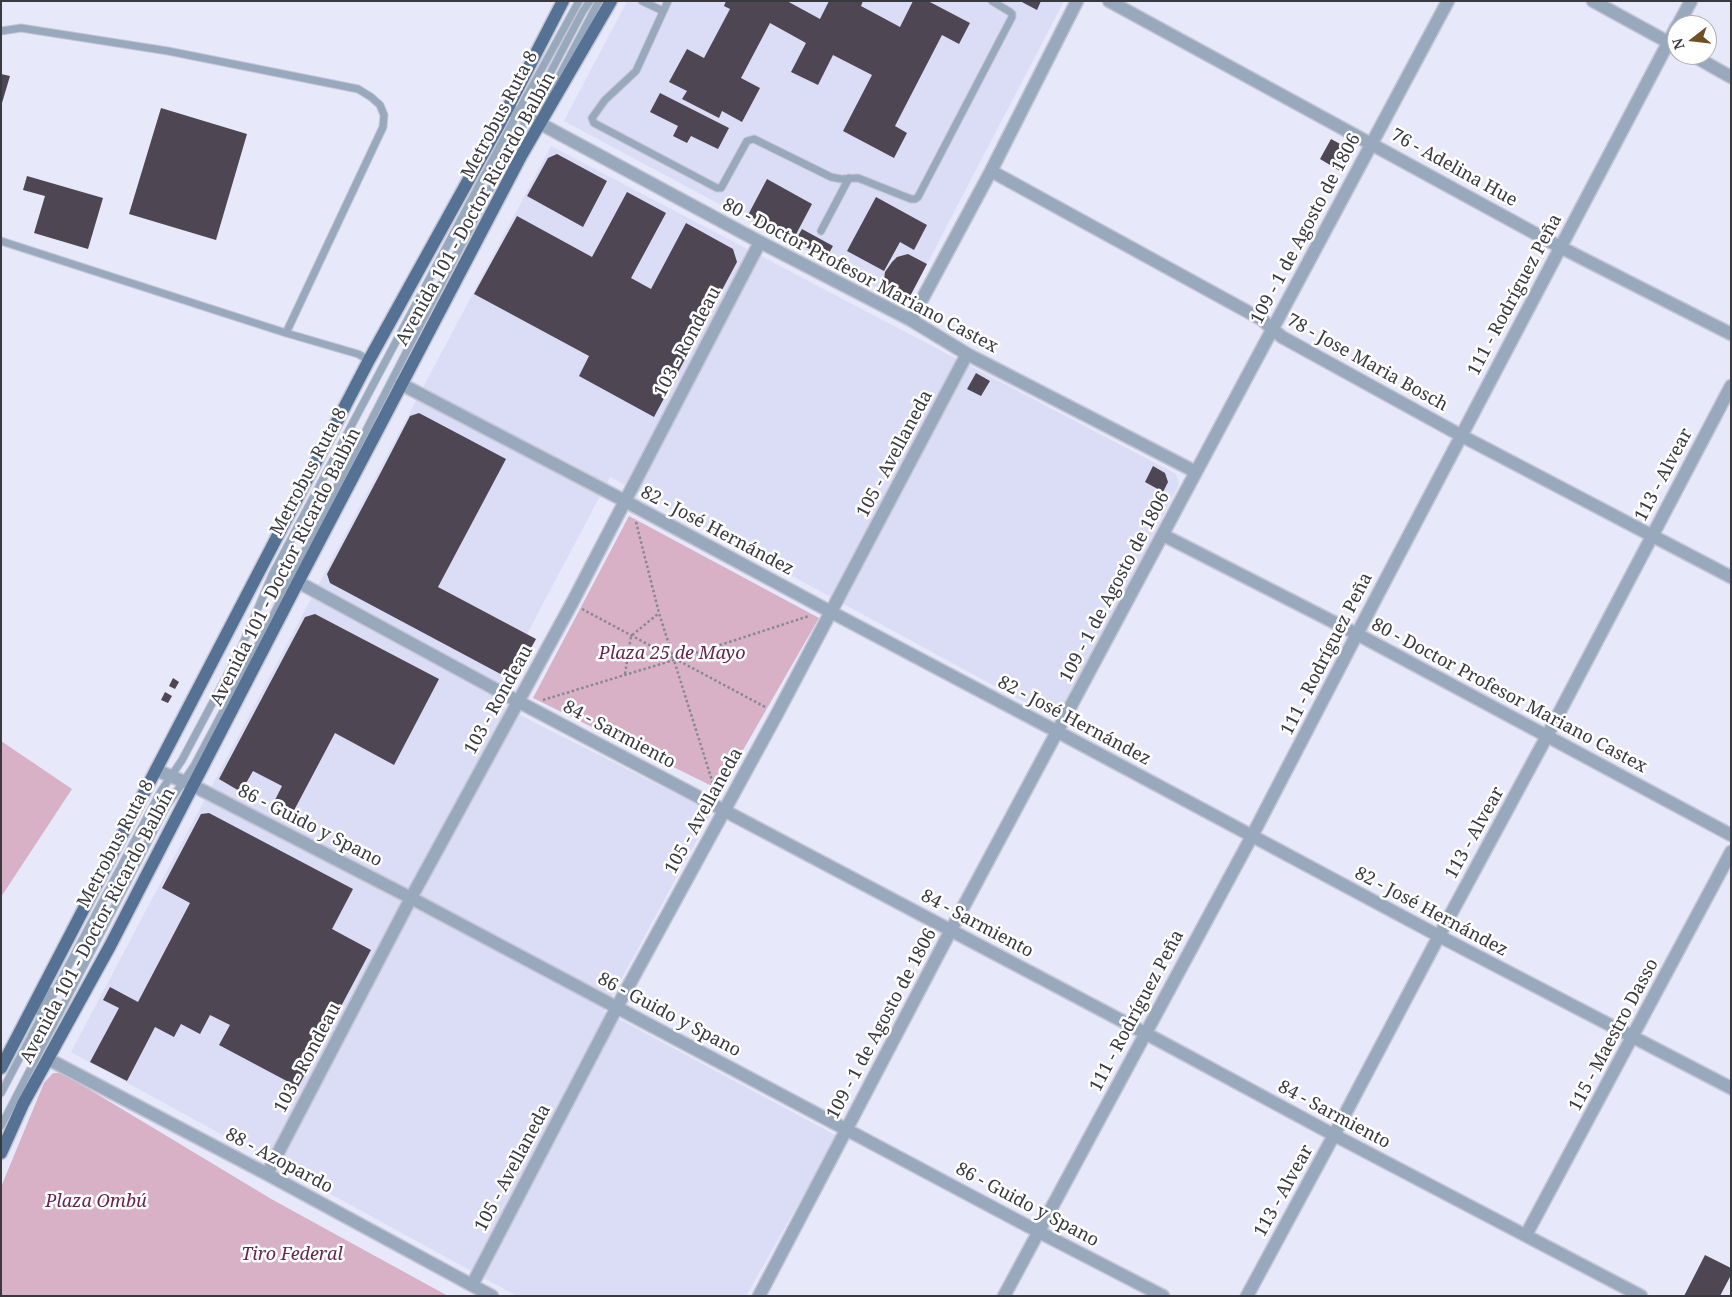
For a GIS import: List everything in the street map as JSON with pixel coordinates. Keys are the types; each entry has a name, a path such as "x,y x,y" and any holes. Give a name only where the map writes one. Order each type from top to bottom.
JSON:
{"main road":[{"name":"Avenida 101 - Doctor Ricardo Balbín","path":"3,1064 369,360 518,113 563,1"},
{"name":"Avenida 101 - Doctor Ricardo Balbín","path":"1,1153 23,1104 110,946 184,804 188,783 298,582 521,156 611,1"}],"street":[{"path":"911,320 1078,1"},
{"name":"76 - Adelina Hue","path":"1109,1 1560,247 1731,334"},
{"name":"109 - 1 de Agosto de 1806","path":"759,1296 951,930 1448,1"},
{"path":"1593,1 1667,42"},
{"name":"111 - Rodríguez Peña","path":"1683,15 1690,1"},
{"name":"111 - Rodríguez Peña","path":"1004,1296 1252,836 1560,247 1667,56"},
{"path":"1711,65 1731,76"},
{"name":"80 - Doctor Profesor Mariano Castex","path":"518,113 911,320 967,354 1196,472"},
{"name":"78 - Jose Maria Bosch","path":"990,171 1261,319 1282,338 1462,436 1731,577"},
{"name":"103 - Rondeau","path":"267,1174 411,898 522,704 572,603 628,503 760,242"},
{"name":"105 - Avellaneda","path":"472,1285 617,1007 723,809 777,714 829,611 967,354"},
{"name":"82 - José Hernández","path":"401,384 628,503 1439,936 1731,1088"},
{"name":"113 - Alvear","path":"1247,1296 1547,736 1731,386"},
{"name":"80 - Doctor Profesor Mariano Castex","path":"1163,535 1356,634 1731,835"},
{"name":"84 - Sarmiento","path":"298,582 522,704 1641,1296"},
{"name":"86 - Guido y Spano","path":"156,770 188,783 411,898 1163,1296"},
{"name":"115 - Maestro Dasso","path":"1526,1235 1731,852"},
{"name":"88 - Azopardo","path":"48,1059 267,1174 492,1296"}],"lane":[{"name":"Metrobus Ruta 8","path":"1,1094 161,790 182,760 239,653 272,575 579,1"},
{"name":"Metrobus Ruta 8","path":"1,1126 162,816 188,783 194,766 262,638 518,113 590,1"},
{"path":"518,113 550,94 599,1"},
{"path":"642,1 663,11"},
{"path":"668,1 636,70 605,100 592,118 594,123 719,188 721,188 747,141 754,139 831,177 841,179 858,178 911,199 918,197 1012,18 1010,12 992,1"},
{"path":"1,30 20,28 168,50 358,89 380,105 384,115 383,127 286,333"},
{"path":"821,231 849,178"},
{"path":"1,242 286,333 358,354 369,360"},
{"name":"Metrobus Ruta 8","path":"3,1064 71,959"}],"path":[{"path":"628,503 659,613 723,809"},
{"path":"572,603 674,660 777,714"},
{"path":"522,704 674,660 829,611"},
{"path":"625,674 631,636 659,613"}],"shaded area":[{"path":"627,1 1064,1 906,304 564,121"},
{"path":"551,146 1176,474 1179,484 1061,722 610,477 527,634 536,639 516,675 508,678 505,676 492,701 712,812 604,1011 837,1136 746,1296 517,1296 71,1052"}],"green space":[{"name":"Plaza 25 de Mayo","path":"629,516 819,618 720,790 533,698"},
{"path":"1,741 72,789 1,897"},
{"name":"Plaza Ombú","path":"53,1073 62,1073 273,1200 448,1296 1,1296 1,1187 44,1083"}],"building":[{"path":"726,1 787,1 820,19 829,1 863,1 861,6 900,27 913,1 928,1 970,23 959,44 942,35 895,126 907,133 894,158 843,131 872,75 833,55 818,85 791,72 806,43 770,23 741,78 760,88 742,122 722,111 719,118 682,99 687,91 669,82 687,49 704,58 730,9 724,6"},
{"path":"1020,1 1041,1 1037,10"},
{"path":"1,74 10,76 2,103 1,103"},
{"path":"660,93 729,128 718,149 691,136 687,143 673,136 678,126 650,112"},
{"path":"161,108 247,134 216,240 129,214"},
{"path":"1331,139 1344,146 1342,149 1348,152 1345,157 1349,159 1342,172 1320,159"},
{"path":"557,154 607,181 583,227 527,196 548,158"},
{"path":"27,176 103,198 88,249 34,233 45,196 23,190"},
{"path":"767,179 812,204 793,240 748,215"},
{"path":"627,192 666,213 631,278 651,289 686,223 733,249 737,262 654,417 579,376 589,356 474,294 517,216 592,257"},
{"path":"876,197 927,225 914,250 900,242 884,271 847,251"},
{"path":"802,229 833,246 826,258 795,241"},
{"path":"908,254 927,264 906,304 887,293 884,280 885,272 892,262 897,257"},
{"path":"976,373 990,381 981,396 967,389"},
{"path":"419,413 506,459 438,587 536,639 516,675 508,678 330,583 327,574 410,416"},
{"path":"1153,466 1165,473 1168,482 1163,492 1145,482"},
{"path":"315,614 439,679 394,765 335,733 290,818 271,808 282,786 253,771 241,792 219,779 305,617"},
{"path":"173,678 179,682 175,689 169,686"},
{"path":"165,692 172,696 168,703 161,700"},
{"path":"209,813 353,889 332,929 371,950 298,1087 219,1045 230,1025 210,1015 200,1034 181,1024 174,1037 155,1027 127,1081 90,1062 119,1008 103,1000 110,987 138,1002 190,903 162,888 201,814"},
{"path":"1705,1255 1731,1268 1731,1275 1720,1296 1684,1296"}],"park label":[{"name":"Tiro Federal","path":"292,1255"}]}
